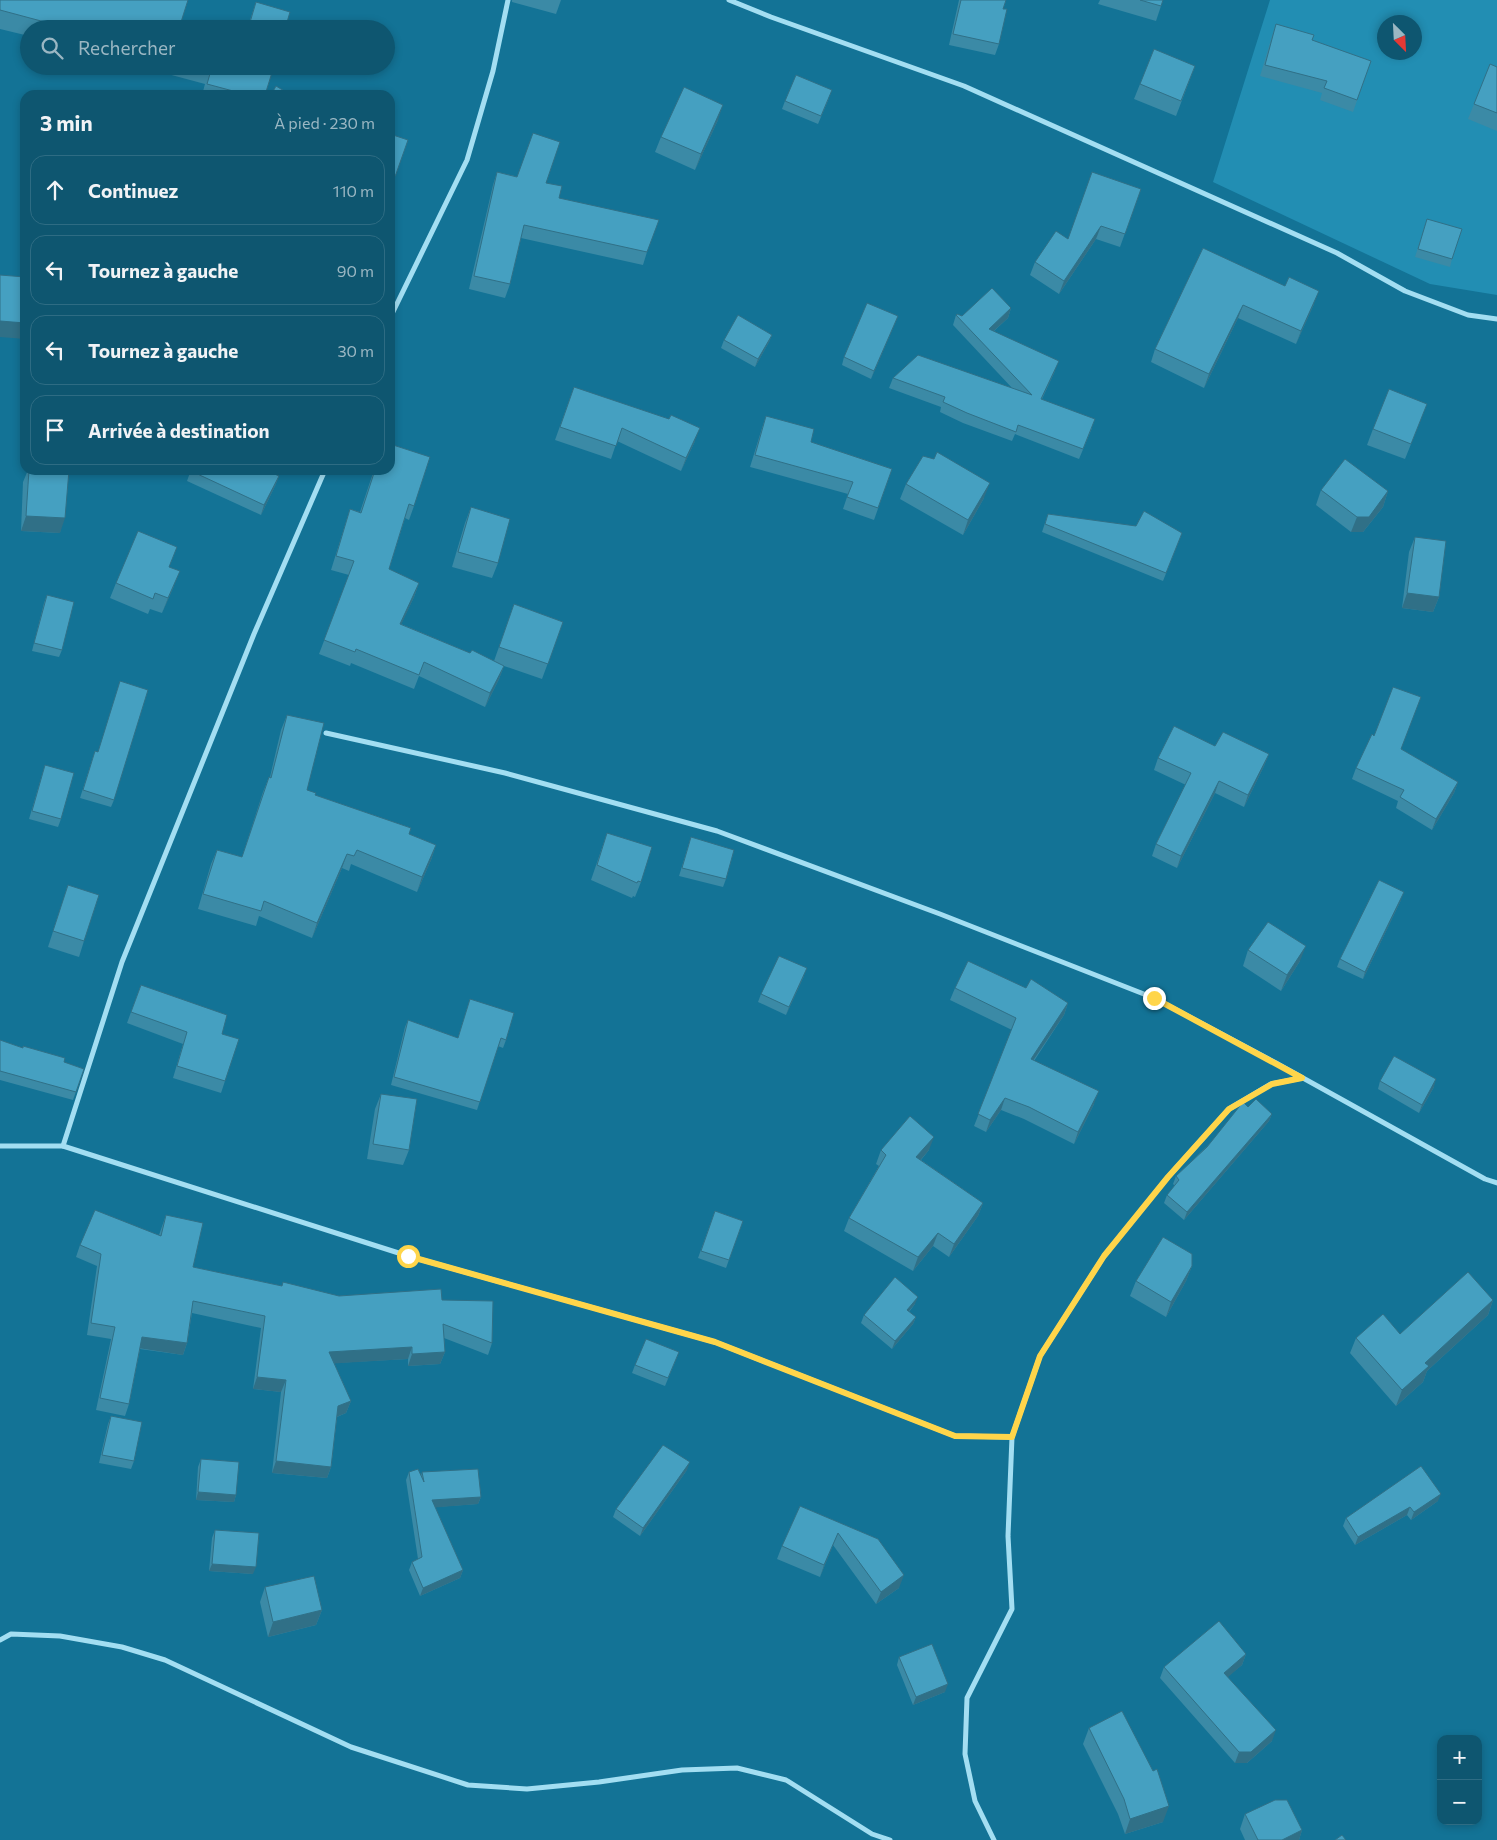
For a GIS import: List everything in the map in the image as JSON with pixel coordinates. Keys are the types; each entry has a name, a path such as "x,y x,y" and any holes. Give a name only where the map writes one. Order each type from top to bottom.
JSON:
{"street":[{"path":"395,308 467,160 493,70 508,0"},
{"path":"729,0 771,17 964,86 1337,253 1405,292 1468,315 1497,320"},
{"path":"63,1146 122,962 254,634 323,475"},
{"path":"326,733 505,773 717,831 940,914 1154,998 1485,1179 1497,1183"},
{"path":"994,1840 975,1801 965,1754 967,1698 1012,1609 1008,1536 1012,1437 1040,1356 1110,1248 1168,1177 1229,1109 1272,1084 1302,1078"},
{"path":"0,1146 63,1146 408,1256 715,1342 955,1436 1012,1437"},
{"path":"0,1640 11,1634 60,1636 122,1647 165,1660 352,1747 468,1785 527,1788 599,1782 682,1770 737,1768 786,1780 872,1834 890,1840"}],"shaded area":[{"path":"1270,0 1497,0 1497,295 1430,284 1213,182"}],"building":[{"path":"0,0 188,0 182,20 37,20 0,10"},
{"path":"961,0 1006,0 1003,9 1007,9 999,44 953,34"},
{"path":"1140,0 1163,0 1161,6"},
{"path":"256,2 290,12 288,20 251,20"},
{"path":"1276,24 1314,35 1312,40 1371,61 1357,100 1324,88 1327,81 1265,65"},
{"path":"1154,49 1195,66 1181,101 1140,84"},
{"path":"1490,64 1497,67 1497,113 1474,104"},
{"path":"210,75 271,75 267,90 229,90 207,84"},
{"path":"796,75 832,90 821,116 785,101"},
{"path":"276,86 283,90 274,90"},
{"path":"684,87 723,105 701,154 661,137"},
{"path":"533,133 560,142 546,183 562,186 559,198 659,220 647,252 524,225 510,284 474,276 497,172 517,177"},
{"path":"395,136 408,140 395,176"},
{"path":"1092,172 1141,189 1125,234 1101,226 1064,281 1035,262 1056,231 1068,239"},
{"path":"1427,219 1462,229 1452,259 1418,249"},
{"path":"1203,248 1285,286 1289,277 1319,291 1301,331 1243,305 1209,374 1155,349"},
{"path":"0,275 20,277 20,323 0,321"},
{"path":"992,288 1011,308 989,329 1059,361 1041,399 1095,419 1083,449 1018,425 1016,432 943,402 945,397 893,378 918,355 1032,395 956,315 962,316"},
{"path":"867,303 898,316 874,371 844,357"},
{"path":"738,315 772,335 758,359 724,340"},
{"path":"574,387 669,419 671,415 700,428 686,458 622,428 616,446 560,427"},
{"path":"1389,389 1427,404 1411,444 1373,429"},
{"path":"766,416 814,429 811,442 892,469 878,508 847,497 853,482 755,455"},
{"path":"395,446 430,457 414,506 409,504 389,569 419,583 400,624 470,653 472,650 504,666 490,693 424,662 419,675 356,649 355,652 324,640 354,561 336,556 350,509 361,513 373,475 395,475"},
{"path":"937,452 990,483 968,520 906,484 923,456 934,459"},
{"path":"1345,459 1388,491 1369,517 1357,517 1321,490"},
{"path":"29,475 69,475 65,518 26,516"},
{"path":"200,475 279,476 264,505"},
{"path":"471,507 510,519 498,563 458,552"},
{"path":"1144,511 1182,533 1166,573 1045,524 1048,514 1136,526"},
{"path":"138,531 177,547 169,567 180,571 168,598 155,593 153,599 116,583"},
{"path":"1415,537 1446,541 1439,597 1407,593"},
{"path":"47,595 74,602 62,650 34,643"},
{"path":"514,604 563,622 548,664 499,647"},
{"path":"120,681 148,690 114,800 83,790 95,751 98,752"},
{"path":"1393,687 1421,697 1401,749 1458,782 1436,819 1400,797 1404,790 1356,768 1372,734 1374,736"},
{"path":"287,715 324,723 307,790 316,793 315,795 411,828 409,834 436,845 422,877 357,850 354,856 347,854 317,923 264,901 261,911 203,894 217,850 242,857 269,777 271,778"},
{"path":"1174,726 1215,746 1223,732 1269,754 1248,795 1219,781 1181,856 1156,844 1191,773 1158,758"},
{"path":"45,765 74,773 61,819 32,811"},
{"path":"607,833 652,847 641,882 638,881 637,883 597,865"},
{"path":"691,837 734,850 726,879 682,868"},
{"path":"1379,880 1404,892 1365,972 1340,959"},
{"path":"68,885 99,895 84,941 53,931"},
{"path":"1268,922 1306,946 1287,975 1248,950"},
{"path":"779,956 807,968 789,1007 761,994"},
{"path":"968,961 1026,988 1031,979 1068,1003 1031,1059 1099,1091 1078,1132 1029,1107 1005,1098 990,1120 978,1114 1016,1018 955,988"},
{"path":"141,985 227,1015 222,1034 239,1039 225,1081 177,1066 187,1032 131,1012"},
{"path":"470,999 514,1013 506,1040 501,1038 480,1102 394,1077 408,1020 458,1038"},
{"path":"0,1040 23,1048 23,1046 65,1058 64,1062 84,1069 76,1092 0,1071"},
{"path":"1394,1056 1436,1079 1422,1105 1380,1081"},
{"path":"381,1094 417,1099 409,1150 373,1144"},
{"path":"1256,1099 1272,1114 1187,1212 1167,1195 1179,1180 1176,1176 1207,1147 1243,1102 1248,1107"},
{"path":"910,1116 934,1137 916,1157 983,1203 954,1244 938,1233 918,1257 849,1218 886,1155 881,1150"},
{"path":"95,1210 161,1236 166,1215 203,1223 193,1267 282,1286 283,1282 339,1296 441,1289 442,1300 493,1301 492,1343 443,1324 445,1352 412,1354 412,1347 329,1352 351,1401 338,1406 331,1467 276,1461 286,1380 257,1377 265,1316 193,1301 187,1343 142,1337 129,1404 100,1398 115,1327 91,1323 101,1254 80,1245"},
{"path":"715,1211 743,1221 729,1260 701,1251"},
{"path":"1163,1237 1192,1254 1192,1266 1171,1302 1136,1281"},
{"path":"1468,1272 1493,1300 1425,1363 1429,1366 1402,1390 1356,1338 1383,1314 1400,1334"},
{"path":"895,1277 918,1297 907,1310 916,1317 895,1341 864,1315"},
{"path":"646,1339 679,1352 668,1378 635,1365"},
{"path":"111,1416 142,1422 134,1461 102,1455"},
{"path":"663,1445 690,1462 643,1528 616,1509"},
{"path":"201,1459 239,1462 236,1495 198,1492"},
{"path":"1421,1466 1441,1494 1414,1512 1410,1507 1358,1537 1346,1518"},
{"path":"418,1469 424,1482 422,1472 478,1469 481,1497 432,1500 463,1570 423,1588 412,1562 422,1557 409,1472"},
{"path":"800,1506 878,1539 904,1575 881,1592 838,1533 824,1565 782,1546"},
{"path":"215,1530 259,1533 256,1567 212,1564"},
{"path":"314,1576 322,1610 273,1622 265,1587"},
{"path":"1219,1621 1246,1654 1224,1673 1276,1730 1251,1752 1239,1752 1164,1667"},
{"path":"932,1644 948,1684 916,1697 899,1657"},
{"path":"1122,1711 1153,1771 1157,1769 1169,1806 1130,1819 1124,1799 1089,1728"},
{"path":"1275,1800 1287,1800 1302,1830 1282,1840 1258,1840 1245,1814"},
{"path":"1342,1835 1346,1840 1335,1840"}],"route":[{"path":"408,1256 715,1342 955,1436 1012,1437 1040,1356 1104,1256 1168,1177 1229,1109 1272,1084 1302,1078 1154,998"}]}
